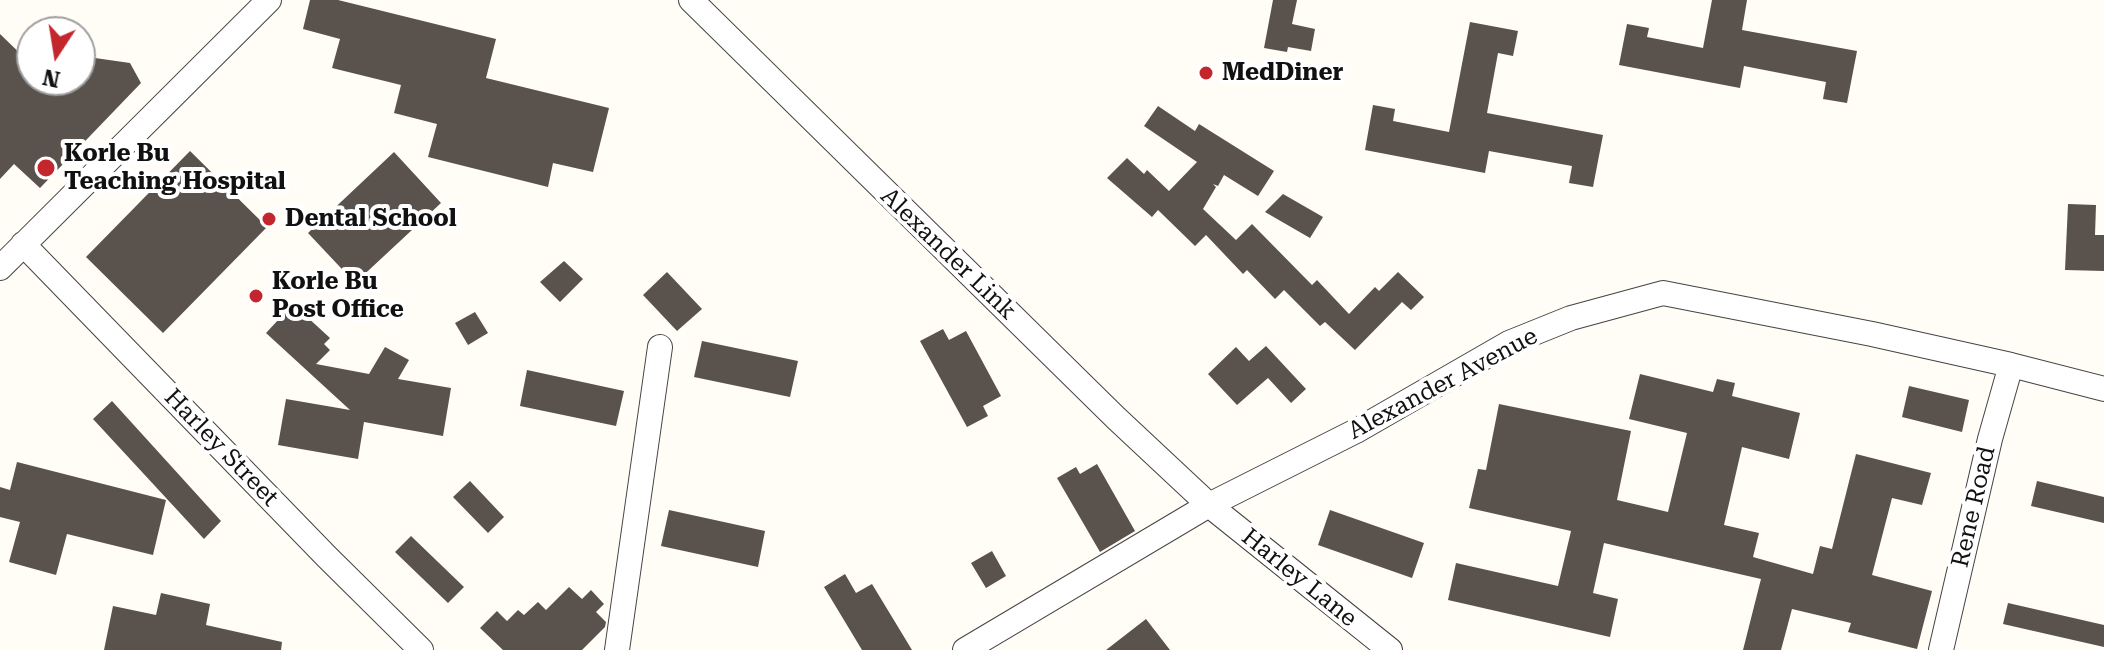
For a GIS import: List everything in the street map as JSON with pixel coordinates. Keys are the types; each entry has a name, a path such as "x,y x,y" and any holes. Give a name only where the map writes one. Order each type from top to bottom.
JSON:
{"street":[{"path":"0,268 269,0"},
{"name":"Alexander Link","path":"691,0 1116,418 1209,505"},
{"name":"Harley Street","path":"23,244 421,650"},
{"name":"Alexander Avenue","path":"965,650 1209,505 1356,431 1509,343 1571,318 1663,293 1872,334 2104,389"},
{"path":"617,650 660,347"},
{"name":"Rene Road","path":"1941,650 1990,439 2011,365"},
{"name":"Harley Lane","path":"1209,505 1390,650"}],"building":[{"path":"310,0 338,0 496,39 486,78 609,108 593,172 553,163 548,187 428,157 437,124 394,113 401,85 332,68 340,39 303,29"},
{"path":"1273,0 1297,0 1292,24 1315,29 1311,51 1288,47 1287,52 1264,48"},
{"path":"1712,0 1747,0 1742,30 1857,51 1847,103 1823,99 1826,82 1744,66 1740,88 1619,65 1627,24 1649,28 1647,37 1703,48"},
{"path":"1470,22 1518,31 1513,56 1498,53 1487,113 1603,135 1593,187 1569,183 1572,166 1489,151 1485,173 1365,150 1373,105 1395,109 1393,121 1449,132"},
{"path":"0,34 16,50 16,96 96,96 96,58 130,63 141,83 40,188 14,164 0,179"},
{"path":"1158,106 1195,131 1199,124 1274,171 1258,196 1224,175 1218,186 1213,184 1216,187 1203,209 1236,240 1252,224 1312,285 1317,280 1349,314 1375,287 1379,291 1398,272 1424,297 1411,310 1402,302 1355,350 1325,322 1320,326 1284,290 1275,299 1247,270 1243,274 1206,235 1195,246 1158,210 1152,217 1107,178 1127,158 1144,174 1147,170 1169,191 1197,162 1144,126"},
{"path":"190,151 267,227 163,333 86,257"},
{"path":"394,152 441,203 355,283 308,233"},
{"path":"1283,194 1323,217 1310,238 1265,212"},
{"path":"2068,204 2096,205 2095,235 2104,235 2104,271 2065,270"},
{"path":"564,261 583,279 560,302 540,282"},
{"path":"667,272 702,309 677,331 643,295"},
{"path":"293,304 330,338 324,344 330,350 316,364 369,374 385,347 409,360 398,379 451,388 443,436 364,422 358,459 278,445 286,399 350,410 266,333"},
{"path":"475,312 488,333 468,345 455,323"},
{"path":"943,329 949,340 966,331 1001,396 983,406 988,416 967,427 920,341"},
{"path":"702,341 798,361 790,397 694,377"},
{"path":"1266,346 1306,389 1291,403 1268,378 1237,405 1208,374 1236,347 1249,361"},
{"path":"527,370 624,391 616,426 520,406"},
{"path":"1640,374 1713,392 1717,379 1735,383 1732,396 1800,413 1789,459 1742,447 1724,525 1759,533 1753,557 1813,574 1820,546 1832,549 1856,454 1931,473 1922,505 1892,498 1872,575 1932,591 1917,649 1848,632 1851,623 1792,609 1781,650 1743,650 1761,579 1604,543 1593,593 1618,599 1610,637 1448,600 1456,563 1558,586 1571,531 1469,508 1478,469 1486,470 1499,404 1631,431 1617,500 1668,512 1687,433 1629,419"},
{"path":"1909,386 1969,400 1962,432 1902,417"},
{"path":"112,401 221,521 204,539 93,419"},
{"path":"17,462 166,500 153,555 67,534 56,575 9,562 20,522 0,517 0,487 10,490"},
{"path":"1097,464 1135,531 1100,552 1057,478 1076,467 1080,474"},
{"path":"470,481 504,517 488,533 453,497"},
{"path":"2037,481 2104,497 2104,523 2031,506"},
{"path":"669,510 765,531 758,567 661,546"},
{"path":"1330,510 1424,543 1412,578 1318,545"},
{"path":"411,536 464,587 448,603 395,552"},
{"path":"992,551 1006,576 986,588 971,563"},
{"path":"845,574 856,593 872,584 912,650 862,650 824,587"},
{"path":"569,587 582,599 591,590 604,604 596,612 606,622 605,627 582,650 503,650 480,628 497,611 507,621 518,610 524,615 538,602 546,610"},
{"path":"161,593 210,604 206,625 282,642 281,650 104,650 113,606 156,615"},
{"path":"2008,603 2104,625 2104,647 2003,624"},
{"path":"1146,619 1170,650 1106,650"}],"place":[{"name":"MedDiner","path":"1206,73"},
{"name":"Korle Bu Teaching Hospital","path":"46,168"},
{"name":"Dental School","path":"269,219"},
{"name":"Korle Bu Post Office","path":"256,296"}]}
